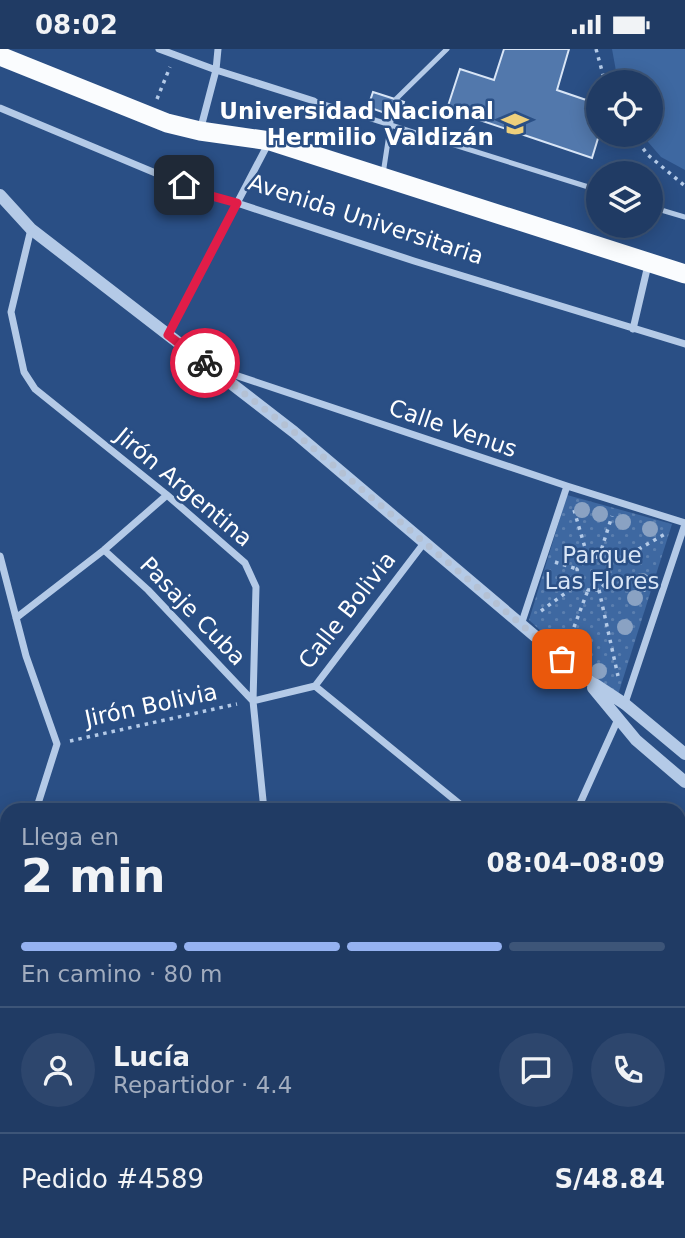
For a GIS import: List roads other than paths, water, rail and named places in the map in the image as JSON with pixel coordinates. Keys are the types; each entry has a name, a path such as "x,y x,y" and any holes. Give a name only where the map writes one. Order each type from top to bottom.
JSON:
{"highway":[{"name":"Avenida Universitaria","path":"0,56 167,124 270,141 685,274"}],"street":[{"path":"159,49 314,101"},
{"path":"200,131 216,70 218,49"},
{"name":"Avenida Universitaria","path":"0,108 208,195 685,344"},
{"path":"168,335 270,141"},
{"path":"0,195 32,229 294,432 562,659 625,704 685,754"},
{"name":"Jirón Argentina","path":"32,229 10,312 23,372 35,390 167,495 245,563 256,587 253,701 263,803"},
{"path":"633,329 649,263"},
{"name":"Calle Venus","path":"210,367 567,487 685,523"},
{"path":"521,625 567,487"},
{"path":"16,618 104,550 167,495"},
{"path":"580,803 625,704 685,523"},
{"name":"Calle Bolivia","path":"253,701 315,686 424,543"},
{"name":"Pasaje Cuba","path":"104,550 148,590 253,701"},
{"path":"0,557 26,656 57,744 38,803"},
{"path":"584,677 636,740 685,782"},
{"path":"315,686 458,803"}],"lane":[{"path":"397,99 447,49"},
{"path":"314,101 586,186"},
{"path":"382,177 392,115"},
{"path":"663,211 685,217"}],"place":[{"name":"Universidad Nacional Hermilio Valdizán","path":"515,124"}],"park label":[{"name":"Parque Las Flores","path":"602,568"}]}
